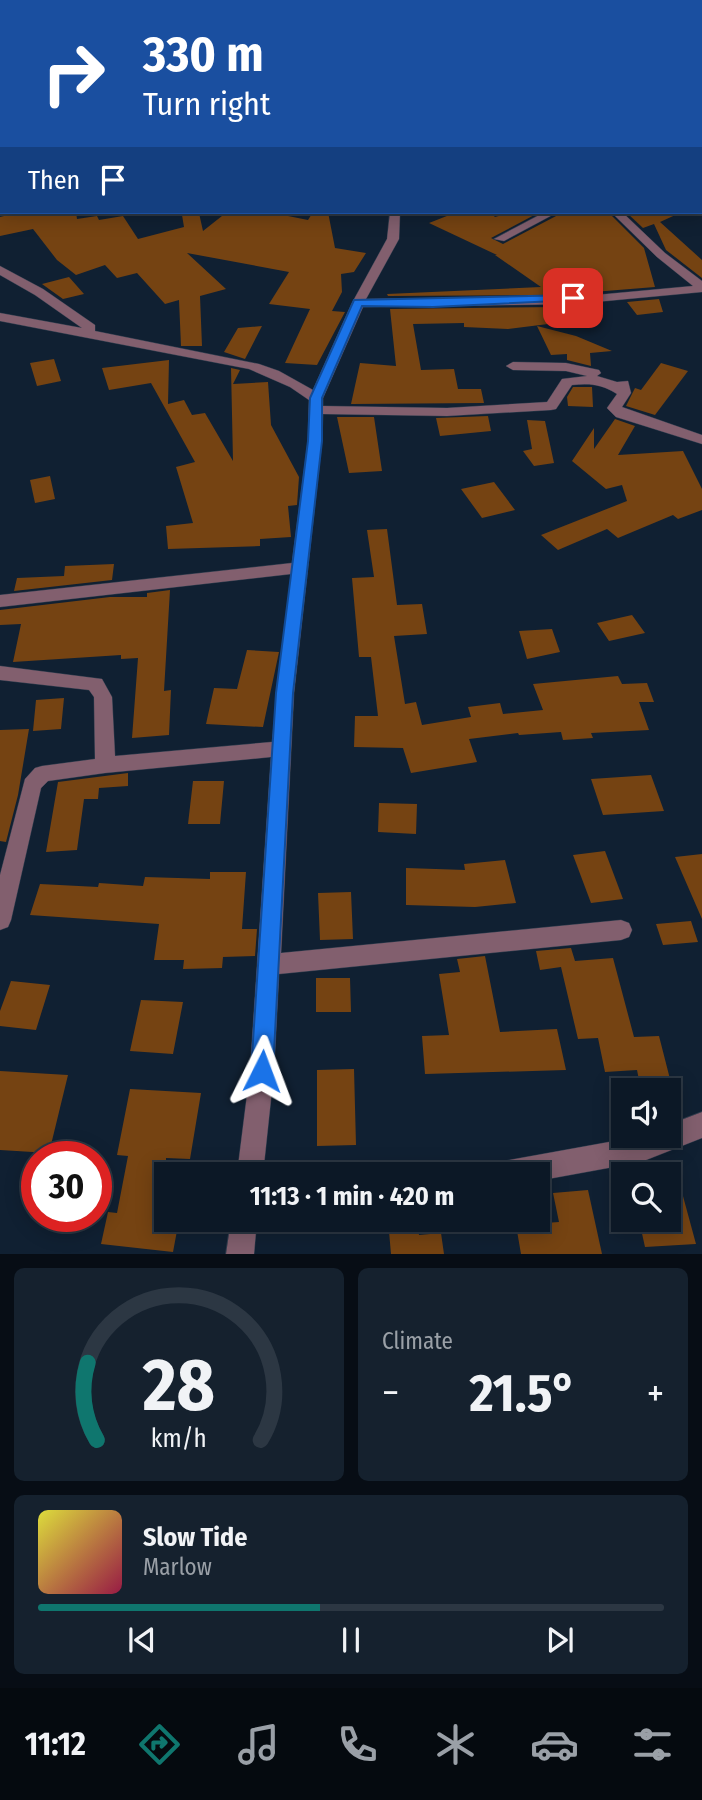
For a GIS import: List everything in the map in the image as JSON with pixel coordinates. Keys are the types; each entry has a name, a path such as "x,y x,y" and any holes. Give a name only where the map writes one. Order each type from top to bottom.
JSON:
{"street":[{"path":"251,1162 262,1071 285,693 315,441 316,404 358,303 393,239 395,214"},
{"path":"500,239 549,214"},
{"path":"618,214 661,255 702,288"},
{"path":"0,270 39,292 99,334"},
{"path":"358,303 433,304 642,295 702,288"},
{"path":"0,317 261,367 286,377 316,404 447,412 551,406 567,382 581,379 612,383 624,393"},
{"path":"513,366 566,367 612,377 622,383 624,393 614,408 621,414 702,440"},
{"path":"0,601 300,568"},
{"path":"0,673 95,684 103,697 105,765"},
{"path":"0,920 36,779 51,771 282,750"},
{"path":"268,965 621,930"},
{"path":"550,1166 641,1149 702,1125"},
{"path":"240,1254 243,1232"}],"building":[{"path":"12,214 76,214 77,219 97,216 99,220 123,216 138,239 184,227 182,215 199,214 203,231 224,214 278,214 308,220 312,214 328,214 335,248 366,253 354,272 341,274 342,292 332,311 345,312 317,365 285,363 310,309 269,304 289,272 187,253 226,289 200,296 202,346 181,346 179,300 165,304 137,273 117,278 105,265 76,275 57,260 33,229 0,236 0,217"},
{"path":"452,214 492,214 495,217 506,214 536,214 491,238 503,244 558,215 610,214 644,248 655,287 556,295 388,296 387,294 541,287 497,255 429,223"},
{"path":"628,214 678,214 660,222 702,260 702,278 666,250 654,224 643,228"},
{"path":"69,277 84,294 63,299 42,284"},
{"path":"659,299 663,312 637,315 627,302"},
{"path":"559,307 564,322 508,329 464,327 464,323 413,324 421,370 454,369 458,389 481,389 484,403 351,404 360,363 396,366 390,309"},
{"path":"262,326 245,359 224,352 238,328"},
{"path":"537,326 576,336 612,351 590,353 591,366 567,360 567,354 551,355"},
{"path":"54,359 61,381 37,386 30,363"},
{"path":"169,360 168,404 184,400 192,415 205,413 233,461 231,368 240,370 233,384 268,382 271,425 299,477 297,505 288,506 291,537 260,539 260,546 168,549 166,526 193,523 176,467 195,462 151,383 109,390 102,368"},
{"path":"661,363 688,371 655,415 626,406 635,388 641,390"},
{"path":"573,387 592,387 593,407 568,406 567,397"},
{"path":"488,416 491,431 440,436 436,418"},
{"path":"337,417 374,417 382,471 349,473"},
{"path":"615,419 635,426 618,455 683,451 702,489 702,510 678,519 673,515 618,538 607,529 558,550 541,535 627,501 622,485 606,489 572,461 594,428 594,449"},
{"path":"527,420 545,421 554,463 534,466 523,451 532,449"},
{"path":"50,476 55,499 35,503 30,480"},
{"path":"494,482 515,510 482,518 461,489"},
{"path":"387,529 397,605 422,604 427,634 394,636 405,704 416,702 422,725 471,717 468,707 500,703 503,714 543,710 533,684 618,676 622,684 647,683 654,702 639,702 649,730 591,733 593,738 563,740 561,732 518,733 469,739 477,762 411,773 403,748 354,747 355,716 378,716 371,657 359,657 352,578 374,577 367,530"},
{"path":"114,564 112,580 14,591 17,578 64,576 65,566"},
{"path":"170,590 164,691 171,690 169,735 132,738 138,658 121,659 121,655 13,662 21,624 0,625 0,610 110,597 147,597 147,593"},
{"path":"632,615 645,633 609,641 597,623"},
{"path":"552,629 560,652 527,659 519,631"},
{"path":"247,650 279,652 263,727 206,724 214,688 237,689"},
{"path":"64,698 61,729 33,731 36,700"},
{"path":"29,729 18,795 6,842 0,841 0,730"},
{"path":"128,773 128,786 99,788 98,799 84,799 77,850 46,852 58,782"},
{"path":"651,775 664,811 603,815 591,779"},
{"path":"193,781 224,781 220,824 188,824"},
{"path":"379,803 417,804 416,834 378,832"},
{"path":"605,851 623,899 591,903 573,855"},
{"path":"702,854 702,919 675,857"},
{"path":"505,860 516,903 475,907 406,905 406,868 465,870 464,864"},
{"path":"210,872 246,872 242,929 257,929 255,956 223,957 222,968 183,969 184,960 154,960 159,924 30,915 40,884 98,887 99,883 143,886 145,877 210,879"},
{"path":"351,892 353,939 320,940 318,893"},
{"path":"691,921 698,942 663,945 656,924"},
{"path":"571,948 575,961 613,958 634,1037 659,1036 670,1078 639,1078 637,1070 605,1072 598,1038 578,1039 561,967 540,970 536,951"},
{"path":"485,956 500,1032 557,1029 566,1070 425,1074 422,1036 449,1035 439,974 460,972 457,959"},
{"path":"316,978 350,978 351,1012 316,1012"},
{"path":"11,981 50,985 36,1030 0,1026 0,1011"},
{"path":"141,1000 183,1002 173,1054 130,1051"},
{"path":"354,1069 356,1145 317,1146 317,1070"},
{"path":"0,1071 68,1075 52,1141 21,1141 21,1151 0,1150"},
{"path":"130,1089 201,1093 190,1159 166,1158 166,1162 154,1162 154,1232 177,1232 173,1252 101,1244 104,1232 112,1232 112,1212 117,1213 128,1156 117,1155"},
{"path":"681,1189 696,1244 645,1247 642,1232 681,1232"},
{"path":"588,1190 602,1254 521,1254 517,1232 550,1232 550,1223 559,1222 553,1193"},
{"path":"389,1232 419,1232 419,1235 441,1233 444,1254 391,1254"}],"route":[{"path":"262,1071 285,693 315,441 316,398 330,361 358,303 433,304 573,298"}]}
